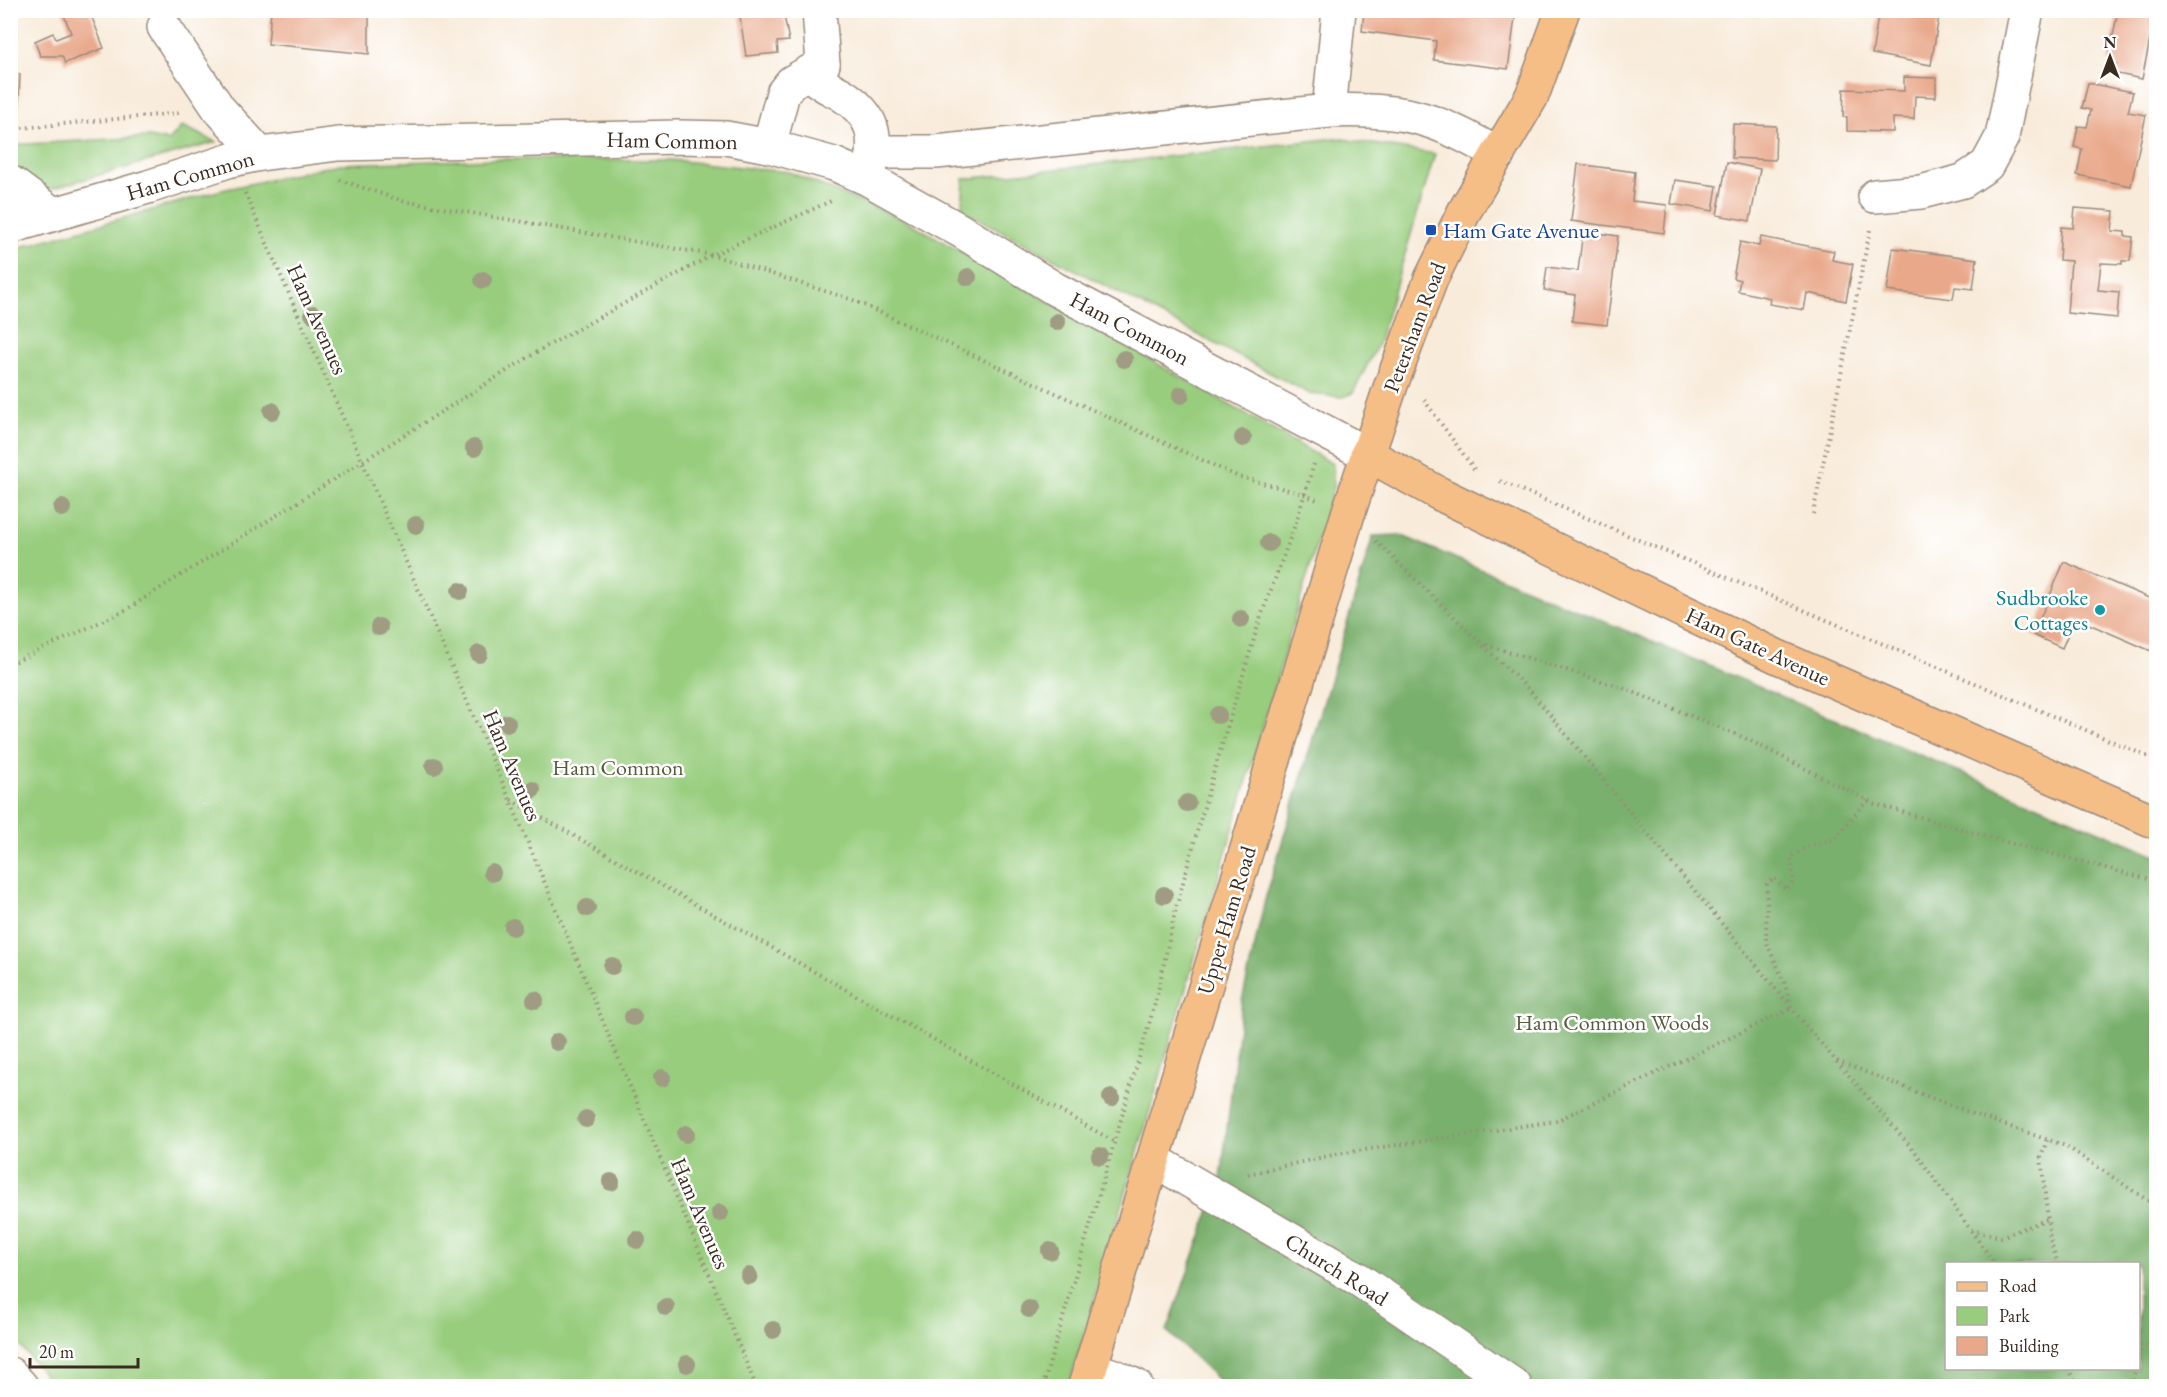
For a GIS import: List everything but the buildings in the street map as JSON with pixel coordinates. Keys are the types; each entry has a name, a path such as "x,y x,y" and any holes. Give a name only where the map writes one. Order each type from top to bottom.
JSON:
{"main road":[{"name":"Petersham Road","path":"1367,454 1431,279 1461,219 1532,96 1563,10"},
{"name":"Upper Ham Road","path":"1088,1377 1367,454"},
{"name":"Ham Gate Avenue","path":"1367,454 1440,494 1776,656 2157,822"}],"street":[{"path":"819,10 823,64 816,80 857,105 868,119 873,135 871,165"},
{"path":"1329,111 1339,10"},
{"path":"1875,196 1921,192 1963,181 1987,165 2002,137 2027,10"},
{"path":"164,27 219,109 245,157"},
{"path":"769,146 783,93 792,82 823,64"},
{"name":"Ham Common","path":"10,227 245,157 338,144 679,136 726,138 769,146 834,164 871,165 936,152 1329,111 1382,111 1409,115 1457,132 1498,155"},
{"name":"Ham Common","path":"871,165 961,231 1055,289 1326,430 1367,454"},
{"path":"10,183 53,214"},
{"name":"Church Road","path":"1154,1160 1358,1279 1515,1386"},
{"path":"10,1374 21,1386"},
{"path":"1088,1377 1114,1376 1136,1386"}],"path":[{"path":"10,129 219,109"},
{"name":"Ham Avenues","path":"245,157 362,461 510,800 756,1386"},
{"path":"10,664 124,611 540,350 712,255 846,194 871,165"},
{"path":"337,179 404,201 712,255 854,300 1238,476 1303,494 1348,514 1485,645 1622,687 1747,739 1867,800 2006,842 2157,880"},
{"path":"1813,514 1875,196"},
{"path":"1422,397 1474,470"},
{"path":"1043,1386 1156,1000 1176,908 1214,771 1260,619 1295,525 1303,494 1326,430"},
{"path":"1496,479 2157,760"},
{"path":"1372,536 1531,692 1792,1008 1916,1153 1994,1262"},
{"path":"510,800 1115,1142"},
{"path":"1792,1008 1784,981 1766,942 1767,884 1774,878 1786,890 1794,881 1791,856 1811,845 1835,839 1867,800"},
{"path":"1197,1185 1337,1154 1556,1121 1792,1008"},
{"path":"1836,1060 1973,1114 2066,1146 2157,1206"},
{"path":"2047,1140 2041,1157 2050,1239 2058,1262"},
{"path":"1971,1229 2001,1237 2048,1219"},
{"path":"2140,1352 2141,1345 2157,1347"},
{"path":"2070,1370 2077,1386"},
{"path":"2132,1386 2136,1370"}],"green space":[{"path":"182,126 216,142 11,200 11,145 149,137 169,141"},
{"path":"1336,138 1435,154 1378,344 1353,393 1342,397 1310,394 962,210 964,179"},
{"name":"Ham Common","path":"496,159 672,160 789,172 909,222 1333,464 1333,488 1069,1386 54,1386 10,1334 10,250 222,190 340,164"},
{"name":"Ham Common Woods","path":"1400,535 2156,855 2156,1386 1225,1386 1167,1331 1221,1179 1242,1001 1265,900 1373,536"}],"place":[{"name":"Ham Gate Avenue","path":"1431,230"},
{"name":"Sudbrooke Cottages","path":"2100,610"}]}
